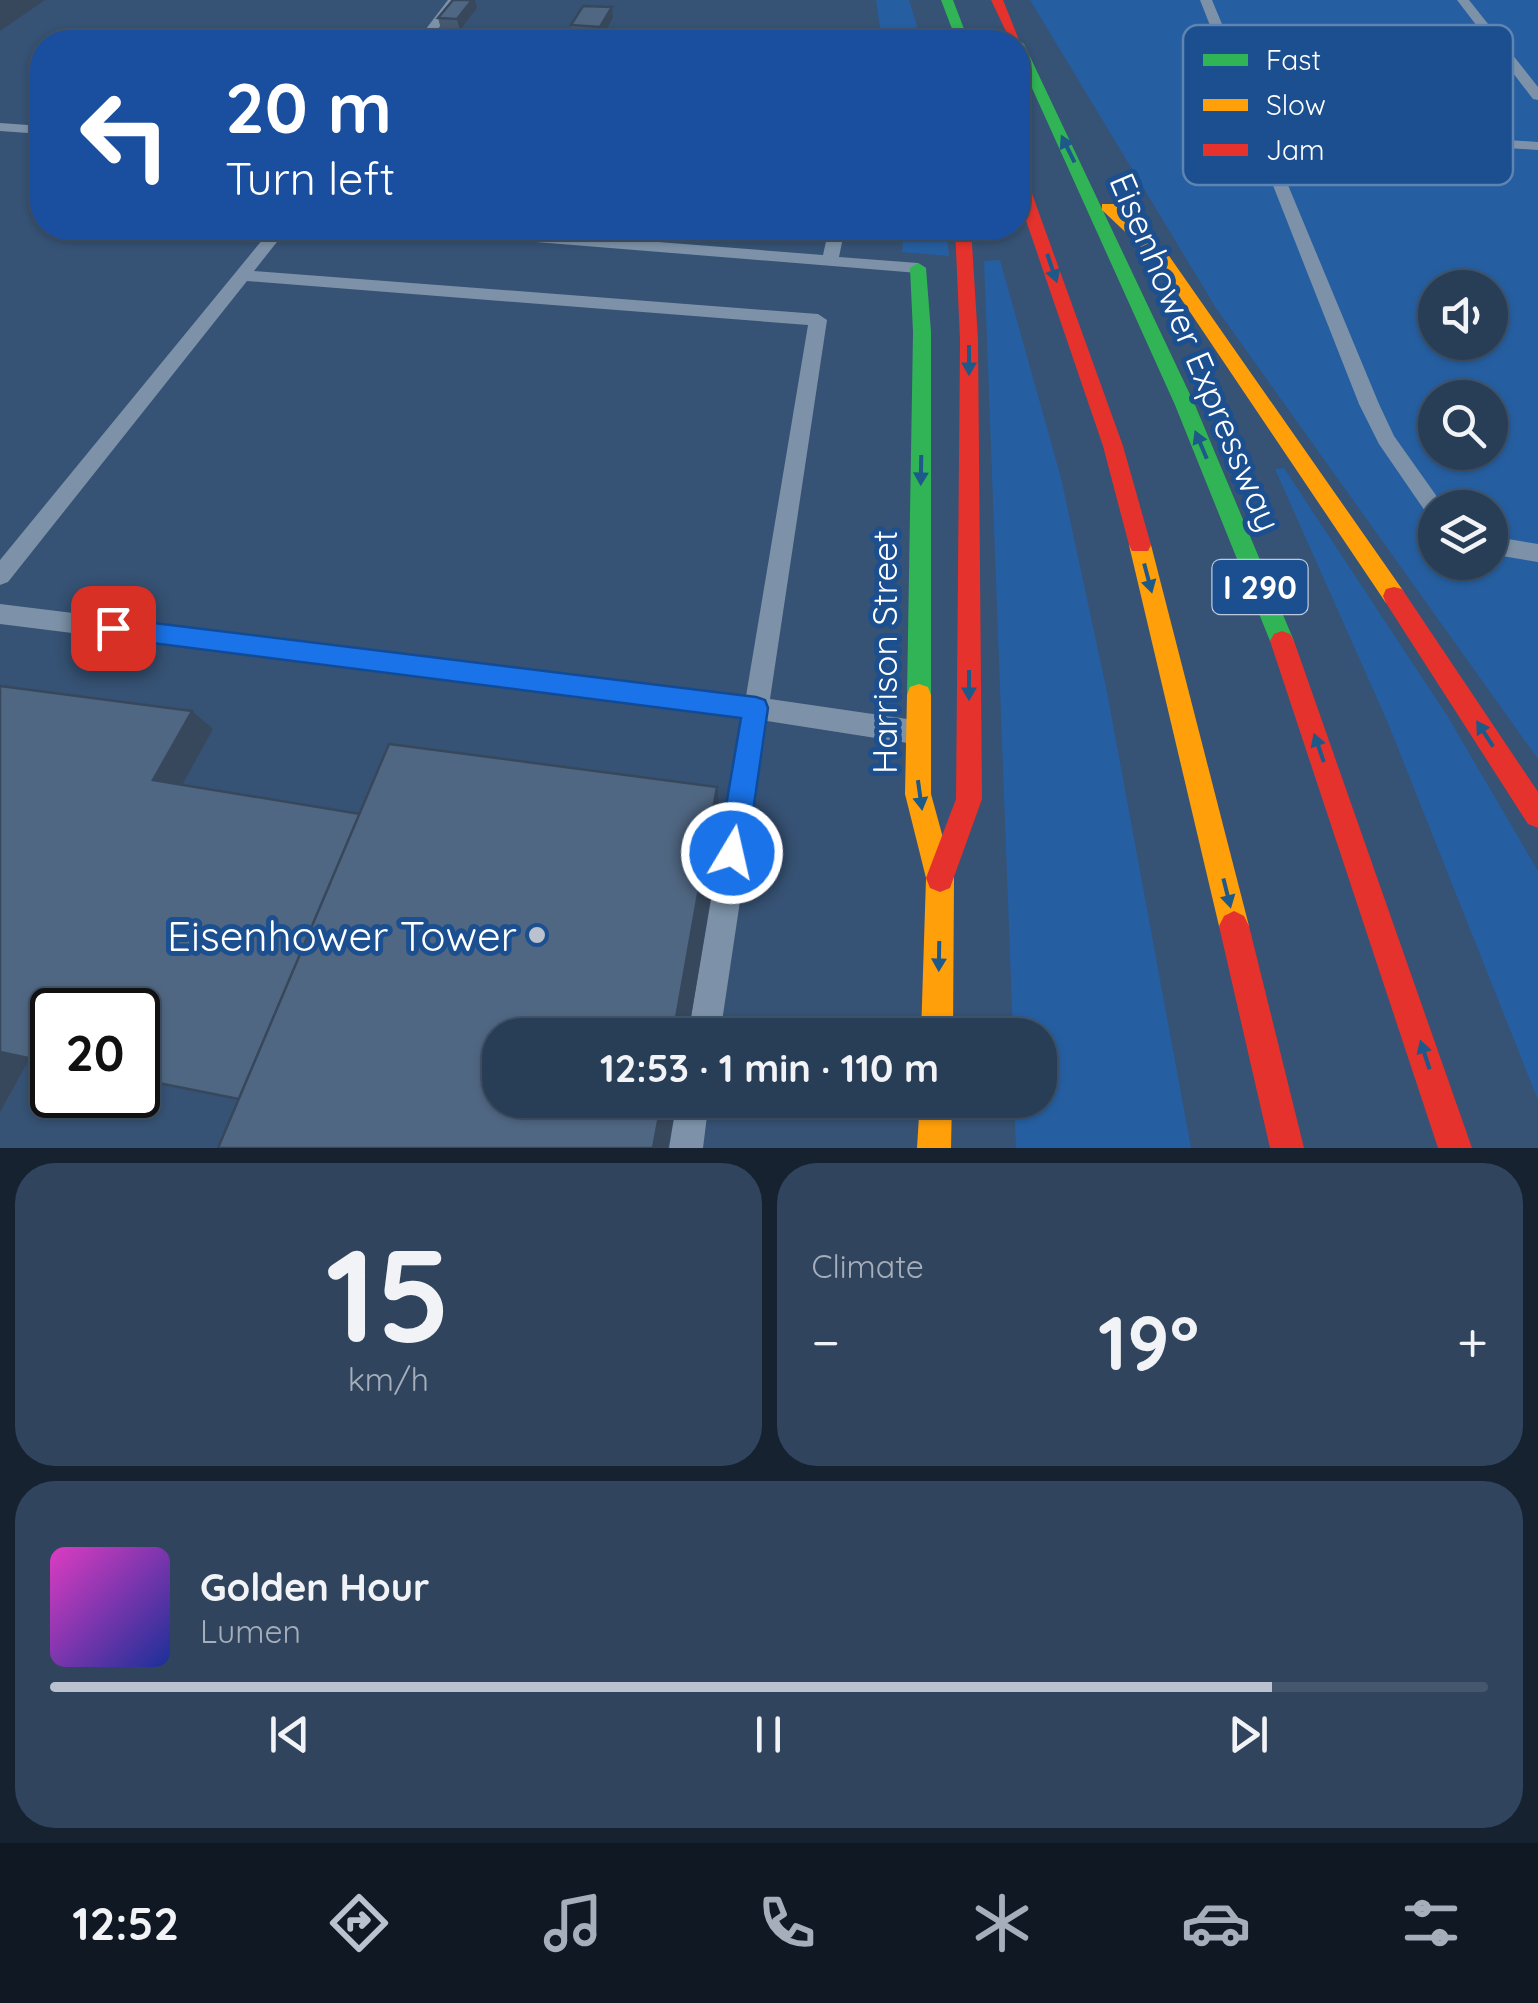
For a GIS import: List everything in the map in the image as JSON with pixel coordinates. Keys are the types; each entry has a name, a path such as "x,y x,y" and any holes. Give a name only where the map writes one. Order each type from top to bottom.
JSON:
{"main road":[{"name":"Eisenhower Expressway","path":"997,0 1011,30"},
{"name":"Eisenhower Expressway","path":"1030,70 1156,337 1276,625 1394,960 1455,1148"},
{"path":"1088,188 1162,257 1406,612 1538,815"},
{"path":"1030,211 1112,446 1174,678 1286,1148"},
{"path":"940,878 969,798 970,340 964,240"},
{"name":"Harrison Street","path":"918,268 922,332 918,794 940,878 937,1018"},
{"path":"934,1148 935,1118"}],"lane":[{"path":"431,30 454,0"},
{"path":"1206,0 1216,25"},
{"path":"1463,0 1483,25"},
{"path":"1513,64 1538,96"},
{"path":"0,126 30,129"},
{"path":"1513,144 1538,146"},
{"path":"1281,185 1386,439 1422,490"},
{"path":"0,576 270,240"},
{"path":"569,240 918,268"},
{"path":"830,262 835,240"},
{"path":"242,275 818,320 707,1018"},
{"path":"1508,548 1538,553"},
{"path":"0,614 756,708 918,732"},
{"path":"686,1148 690,1118"}],"shaded area":[{"path":"876,0 909,0 918,30 880,30"},
{"path":"1030,0 1538,0 1538,759 1216,308"},
{"path":"903,240 947,240 949,256 902,252"},
{"path":"1000,260 1061,478 1107,692 1191,1148 1016,1148 1015,1118 1057,1118 1057,1018 1012,1018 984,261"},
{"path":"1284,468 1448,717 1538,871 1538,1100 1388,723 1275,469"}],"building":[{"path":"453,0 472,0 457,19 438,18"},
{"path":"583,6 612,7 600,27 571,25"},
{"path":"0,686 192,711 153,780 360,814 239,1099 160,1083 160,988 30,988 30,1058 0,1052"},
{"name":"Eisenhower Tower","path":"389,744 717,787 676,1018 482,1018 482,1118 659,1118 653,1148 218,1148"}],"traffic: fast":[{"path":"947,0 958,30"},
{"path":"1030,70 1185,405 1282,641"},
{"path":"918,268 922,332 919,695"}],"traffic: slow":[{"path":"1108,207 1161,257 1394,596"},
{"path":"1140,545 1234,926"},
{"path":"919,695 918,794 940,878 937,1018"},
{"path":"934,1148 935,1118"}],"traffic: jam":[{"path":"997,0 1011,30"},
{"path":"1030,211 1113,446 1140,545"},
{"path":"940,878 969,799 969,340 964,240"},
{"path":"1394,596 1538,815"},
{"path":"1282,641 1455,1148"},
{"path":"1234,926 1287,1148"}],"place":[{"name":"Eisenhower Tower","path":"537,935"}],"route":[{"path":"113,628 756,708 732,853"}]}
